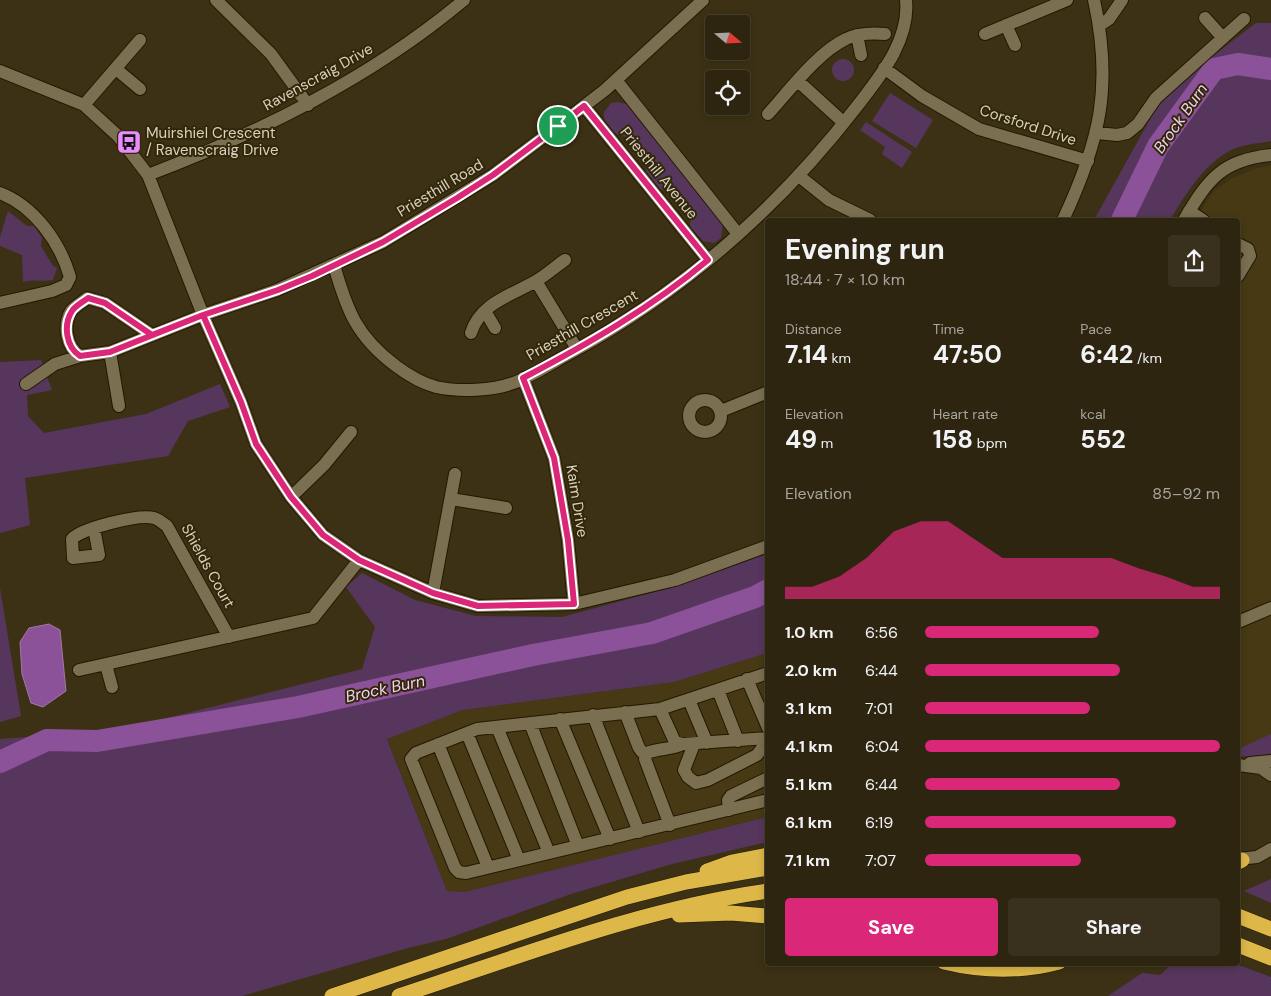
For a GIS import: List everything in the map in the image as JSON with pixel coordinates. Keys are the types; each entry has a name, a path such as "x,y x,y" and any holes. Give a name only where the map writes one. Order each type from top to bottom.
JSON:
{"highway":[{"path":"332,996 732,862 765,856"},
{"path":"627,897 686,882 765,869"},
{"path":"400,996 576,936 644,916 717,899 765,891"},
{"path":"644,916 731,913 765,916"},
{"path":"1240,917 1271,929"},
{"path":"1240,946 1271,958"},
{"path":"972,966 993,969 1040,966"}],"street":[{"path":"216,0 271,54 308,105"},
{"name":"Ravenscraig Drive","path":"148,175 210,152 308,105 406,46 464,0"},
{"name":"Priesthill Road","path":"26,384 55,364 80,356 110,352 203,315 278,290 383,242 493,175 616,80 703,0"},
{"name":"Priesthill Crescent","path":"334,265 342,292 356,324 369,345 410,376 434,386 458,390 486,388 516,382 632,316 683,280 738,234 799,176 844,123 893,56 903,30 906,0"},
{"path":"985,34 1067,0"},
{"path":"1064,218 1088,161 1097,133 1103,51 1100,25 1094,0"},
{"path":"1100,25 1109,19 1122,0"},
{"path":"1205,18 1223,38"},
{"path":"1097,133 1117,135 1126,133 1138,124 1156,98 1244,19"},
{"path":"1006,25 1015,45"},
{"path":"768,114 798,81 836,45 857,35 885,34"},
{"path":"857,35 861,55"},
{"path":"84,105 140,40"},
{"name":"Corsford Drive","path":"884,68 922,96 979,129 1088,161"},
{"path":"116,69 140,89"},
{"path":"0,71 84,105 118,136 148,175 203,315 241,402 256,444 291,497 323,535 359,560 433,593 478,606 574,604 675,580 765,547"},
{"name":"Priesthill Avenue","path":"616,80 738,234"},
{"path":"798,81 844,123"},
{"name":"Priesthill Avenue","path":"584,106 708,260"},
{"path":"1187,215 1214,176 1235,162 1271,155"},
{"path":"799,176 829,200 866,218"},
{"path":"0,193 17,201 41,224 56,244 70,276 66,285 52,291 0,303"},
{"path":"1240,238 1251,242 1254,250 1240,273"},
{"path":"1240,245 1248,249 1250,256"},
{"path":"472,333 474,325 485,311 522,287 536,281 565,260"},
{"path":"536,281 577,349"},
{"path":"80,356 75,352 67,336 67,323 72,310 88,298 105,303 152,335"},
{"path":"485,311 495,328"},
{"path":"110,352 119,406"},
{"name":"Kaim Drive","path":"523,378 554,458 568,540 574,604"},
{"path":"721,411 765,393"},
{"path":"291,497 324,465 351,432"},
{"path":"433,593 456,474"},
{"path":"451,499 506,508"},
{"name":"Shields Court","path":"94,528 138,517 154,518 167,526 229,637"},
{"path":"79,670 313,618 359,560"},
{"path":"1240,621 1271,608"},
{"path":"106,665 112,687"},
{"path":"765,675 747,679 660,709 477,729 416,753 411,759 451,859 459,872 610,839 765,801"},
{"path":"747,679 764,711"},
{"path":"718,690 738,741"},
{"path":"689,700 695,744 684,770 688,777 696,782 708,780 757,755 765,746"},
{"path":"660,709 675,742 695,744"},
{"path":"625,712 639,748 642,752 647,753 654,750 674,749 695,744 765,739"},
{"path":"593,715 639,832"},
{"path":"560,719 610,839"},
{"path":"530,723 578,846"},
{"path":"497,727 549,853"},
{"path":"467,733 518,860"},
{"path":"438,744 488,867"},
{"path":"647,753 645,759 670,825"},
{"path":"1241,764 1271,761"},
{"path":"1241,764 1261,768 1271,775"},
{"path":"729,810 728,800 731,796 765,779"},
{"path":"1240,860 1257,857 1271,849"}],"shaded area":[{"path":"1256,23 1271,23 1271,141 1236,148 1225,153 1206,169 1171,218 1095,218 1159,103 1193,71"},
{"path":"843,59 851,62 854,70 851,78 843,81 835,78 832,70 835,62"},
{"path":"890,93 933,120 916,148 872,121"},
{"path":"611,103 626,104 723,222 721,238 714,243 703,241 690,227 691,214 671,191 659,189 646,173 647,160 628,137 610,130 605,122 604,112"},
{"path":"866,122 912,152 902,168 882,154 885,147 860,130"},
{"path":"1271,165 1271,763 1259,757 1240,756 1240,218 1195,218 1215,190 1231,179 1254,169"},
{"path":"8,211 27,226 34,226 42,238 41,246 53,266 57,268 53,280 23,282 22,255 0,246 0,237"},
{"path":"41,360 52,390 27,395 28,416 44,433 146,414 220,384 230,407 188,421 168,456 25,478 30,525 0,533 0,362"},
{"path":"765,546 765,654 674,682 463,710 387,739 447,891 465,892 765,817 765,842 672,864 571,894 446,939 408,948 242,996 0,996 0,739 116,731 362,669 375,627 346,587 362,573 415,600 476,616 562,617 673,587"},
{"path":"0,588 21,716 0,722"},
{"path":"49,624 60,630 66,691 43,707 31,703 22,674 20,642 29,628"},
{"path":"765,654 765,817 465,892 447,891 387,738 463,710 674,682"},
{"path":"1271,734 1271,753 1259,757 1240,756 1240,748"},
{"path":"1271,879 1271,903 1244,891"},
{"path":"1170,966 1240,966 1271,977 1271,996 1108,996 1142,973 1160,975"}],"waterway":[{"name":"Brock Burn","path":"1123,218 1158,146 1214,69 1238,64 1271,69"},
{"name":"Brock Burn","path":"0,762 47,740 97,741 298,707 533,655 652,633 755,597 765,592"}],"place":[{"name":"Muirshiel Crescent / Ravenscraig Drive","path":"129,142"}],"route":[{"path":"558,126 493,175 457,198 383,242 312,276 278,290 203,315 110,352 80,356 75,352 67,336 67,323 72,310 88,298 105,303 152,335 203,315 241,402 256,444 291,497 323,535 359,560 433,593 478,606 574,604 568,540 554,458 523,378 632,316 708,260 584,106 558,126"}]}
